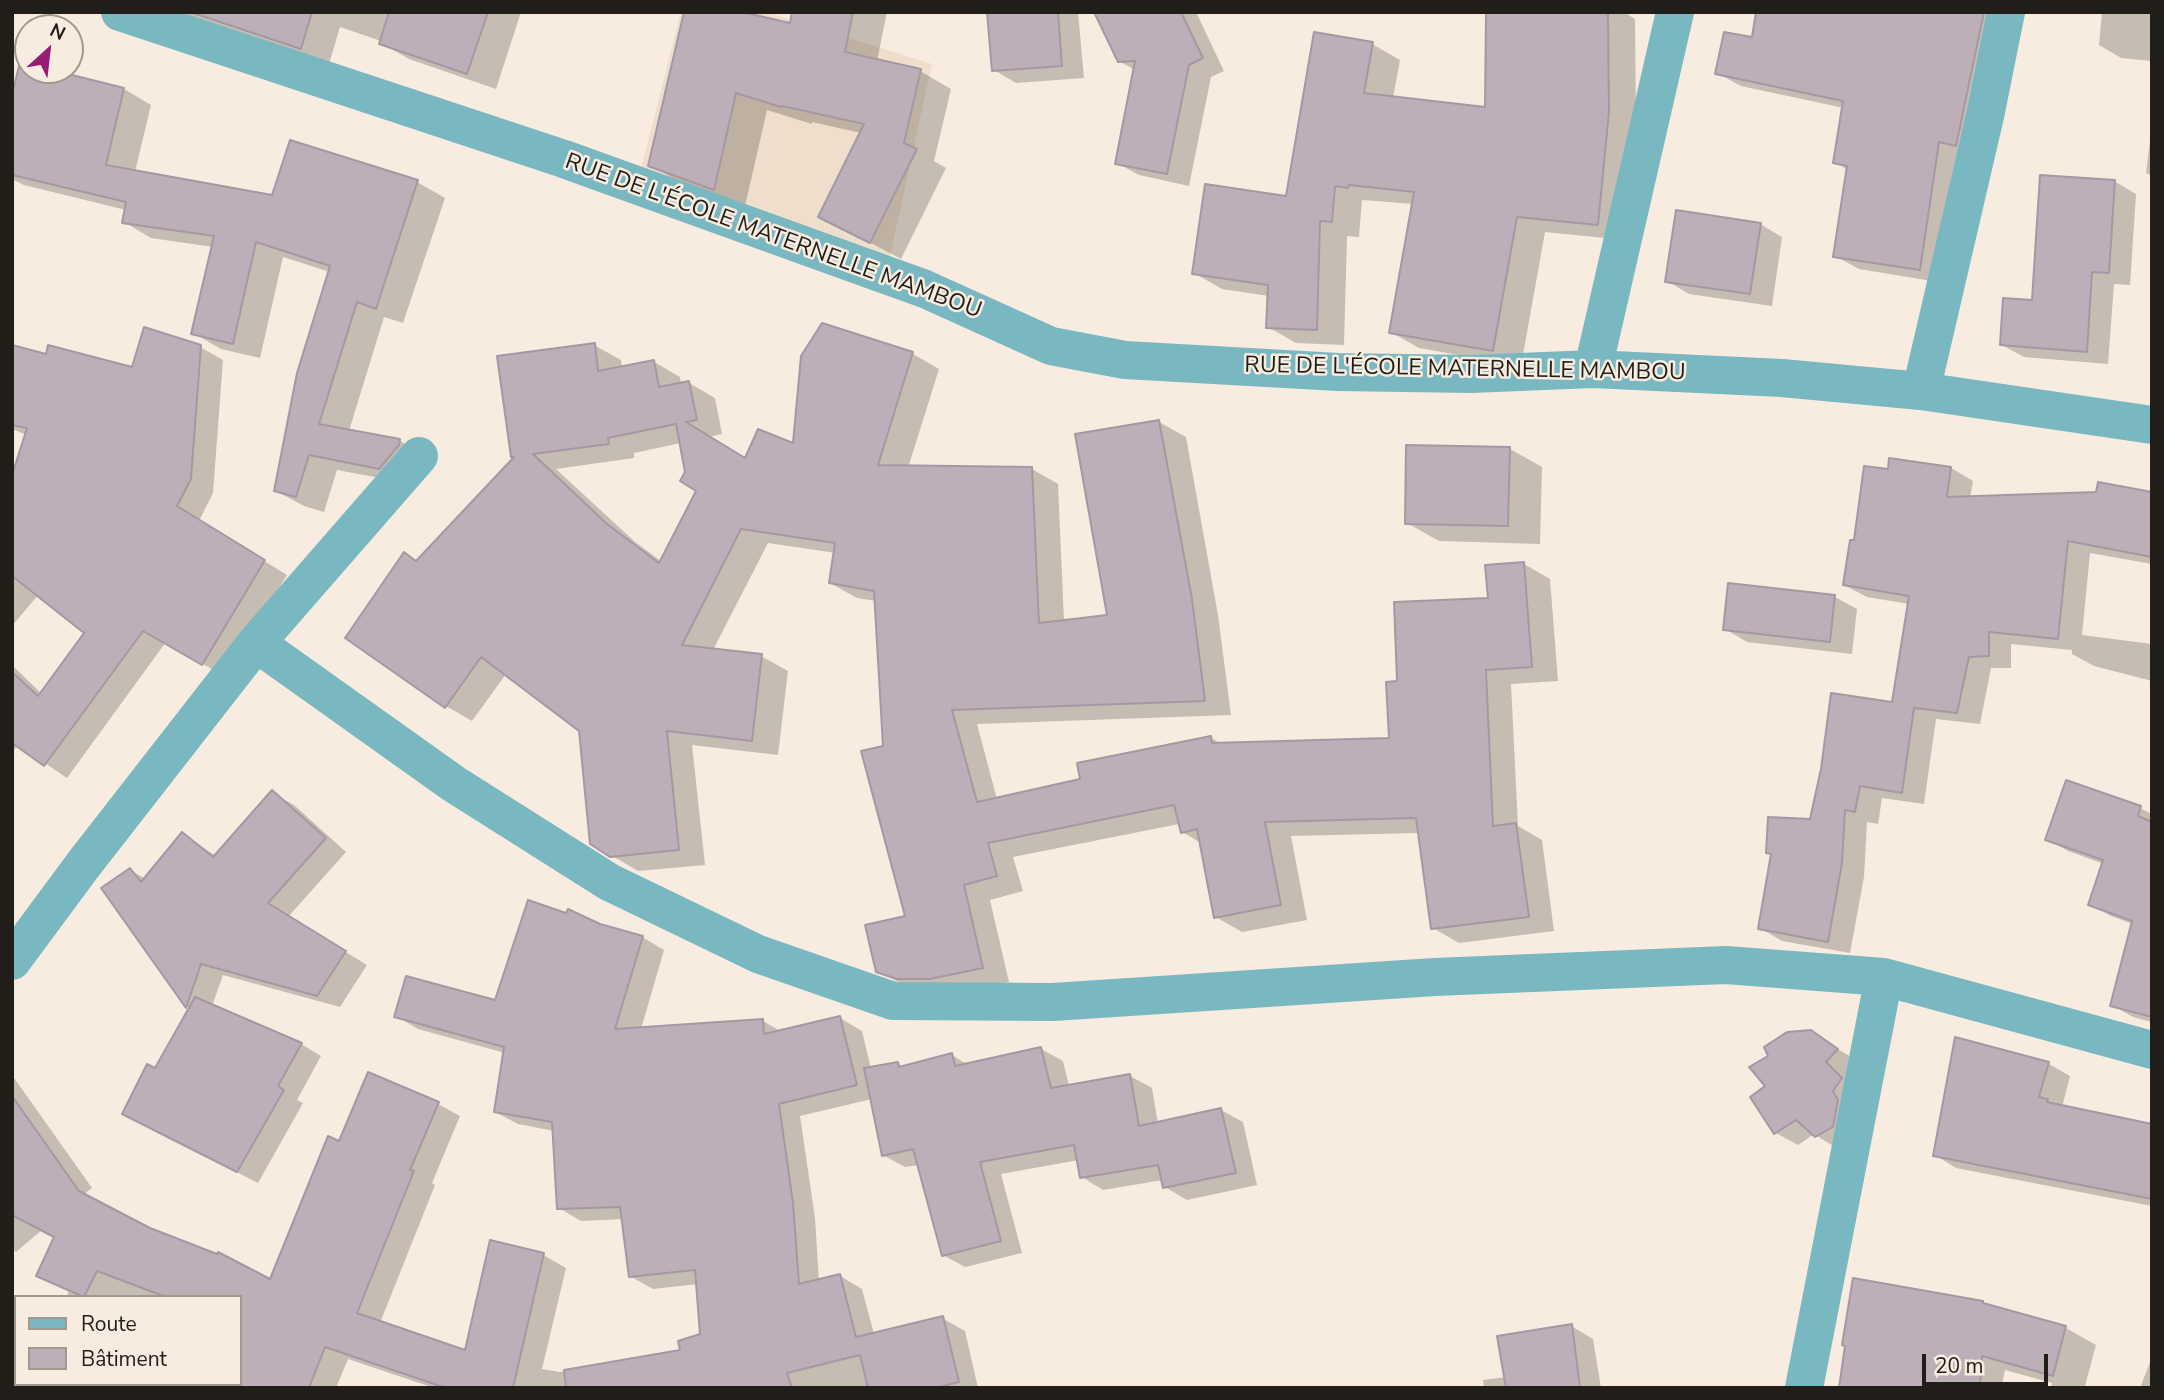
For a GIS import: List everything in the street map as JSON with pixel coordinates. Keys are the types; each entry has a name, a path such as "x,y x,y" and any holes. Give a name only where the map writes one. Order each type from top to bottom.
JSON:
{"street":[{"name":"RUE DE L'ÉCOLE MATERNELLE MAMBOU","path":"120,12 577,164 925,289 1051,346 1125,360 1338,372 1471,374 1593,369 1782,379 1921,391 2152,425"},
{"path":"1593,369 1675,12"},
{"path":"1921,391 1985,116 2006,12"},
{"path":"12,961 83,865 256,643 419,456"},
{"path":"256,643 454,784 609,882 758,954 893,1001 1053,1002 1435,977 1726,965 1884,977 2152,1051"},
{"path":"1804,1388 1884,977"}],"shaded area":[{"path":"681,12 766,12 932,64 889,261 638,180"}],"building":[{"path":"190,12 312,12 301,49"},
{"path":"389,12 488,12 467,74 379,44"},
{"path":"684,12 742,12 790,23 792,12 853,12 845,52 921,69 904,143 917,149 870,243 818,217 864,124 781,107 736,93 714,190 648,166"},
{"path":"987,12 1058,12 1062,66 992,71"},
{"path":"1094,12 1181,12 1203,58 1189,65 1167,174 1115,164 1135,61 1118,62"},
{"path":"1486,12 1608,12 1609,112 1598,225 1517,217 1493,351 1389,333 1414,192 1335,186 1332,222 1320,221 1317,330 1266,328 1268,285 1192,274 1205,184 1286,196 1314,32 1373,42 1364,93 1485,107"},
{"path":"1756,12 1984,12 1956,146 1939,142 1920,270 1833,257 1847,166 1833,163 1843,101 1715,74 1724,32 1752,37"},
{"path":"84,78 124,88 106,165 272,195 290,140 418,180 376,309 357,302 319,424 400,439 399,445 379,469 309,455 296,497 274,491 297,373 330,266 256,242 233,344 191,334 214,236 122,223 126,202 12,175 12,95 15,84 84,84"},
{"path":"2040,175 2115,180 2109,273 2092,272 2087,352 2000,345 2003,298 2032,300"},
{"path":"1676,210 1761,223 1750,294 1665,282"},
{"path":"822,323 913,352 878,465 1032,467 1039,623 1107,615 1075,434 1159,420 1192,599 1205,701 952,710 977,802 1080,779 1077,763 1211,736 1212,743 1389,738 1386,682 1397,681 1394,602 1488,598 1485,565 1524,562 1532,667 1486,670 1493,826 1516,823 1529,917 1431,929 1416,818 1265,822 1281,905 1214,918 1197,829 1181,833 1174,805 988,843 997,876 964,885 983,968 930,979 897,979 876,972 865,925 905,916 861,751 883,746 874,591 829,583 835,543 741,529 682,645 762,654 752,741 667,731 679,850 610,857 590,844 579,731 481,657 445,708 345,638 404,552 416,561 514,457 511,457 497,356 595,343 598,371 654,360 659,387 689,381 697,420 686,422 745,458 758,429 793,443 801,356","holes":["676,424 685,472 680,481 696,491 659,563 607,524 533,454 609,444 608,438"]},
{"path":"144,327 201,345 191,479 177,506 265,560 202,665 143,631 44,766 12,743 12,672 38,696 84,633 12,576 12,475 27,428 12,425 12,345 46,354 48,345 132,367"},
{"path":"1406,445 1510,447 1508,526 1405,524"},
{"path":"1889,458 1951,467 1947,497 2096,492 2098,482 2152,492 2152,557 2068,541 2058,639 1989,632 1989,656 1969,657 1957,713 1914,708 1902,793 1860,786 1855,812 1845,810 1842,863 1828,942 1758,929 1771,854 1766,853 1768,817 1810,819 1821,769 1831,693 1892,702 1909,596 1843,585 1850,540 1854,540 1864,466 1888,469"},
{"path":"1728,583 1835,595 1830,642 1723,630"},
{"path":"2066,780 2141,806 2138,816 2152,822 2152,1017 2110,1006 2132,921 2088,905 2103,860 2045,840"},
{"path":"272,790 326,838 268,903 346,951 317,996 201,964 186,1008 101,888 130,868 141,882 182,832 213,857"},
{"path":"528,900 566,913 568,909 600,924 643,936 615,1029 763,1019 764,1034 840,1016 857,1085 779,1104 793,1203 799,1284 840,1274 856,1337 943,1316 959,1382 936,1388 868,1388 860,1355 787,1373 792,1388 566,1388 564,1370 680,1350 678,1341 700,1334 695,1270 629,1277 620,1207 557,1209 552,1122 494,1112 504,1047 394,1017 406,976 495,1000"},
{"path":"195,997 302,1043 278,1086 284,1090 237,1172 122,1114 147,1064 155,1068"},
{"path":"1811,1030 1838,1049 1826,1062 1842,1078 1833,1091 1838,1100 1833,1127 1815,1137 1796,1120 1774,1134 1750,1097 1765,1086 1749,1067 1768,1056 1764,1047 1787,1032"},
{"path":"1955,1037 2049,1062 2039,1097 2048,1099 2047,1102 2152,1124 2152,1199 1933,1156"},
{"path":"1041,1047 1051,1088 1130,1074 1139,1126 1221,1108 1236,1173 1163,1188 1158,1165 1080,1178 1074,1145 980,1162 1001,1241 942,1256 913,1149 882,1156 864,1068 898,1062 899,1067 952,1053 955,1066"},
{"path":"368,1072 439,1102 410,1170 414,1171 357,1313 465,1350 490,1240 544,1253 513,1388 446,1388 325,1347 309,1388 240,1388 242,1295 161,1295 97,1271 85,1295 79,1295 36,1276 54,1237 12,1215 12,1096 79,1191 150,1228 217,1254 218,1252 270,1279 328,1136 339,1141"},
{"path":"1853,1278 1983,1301 2066,1326 2053,1376 1982,1356 1980,1388 1839,1388 1845,1346 1842,1345"},
{"path":"1572,1324 1580,1388 1506,1388 1497,1336"}]}
